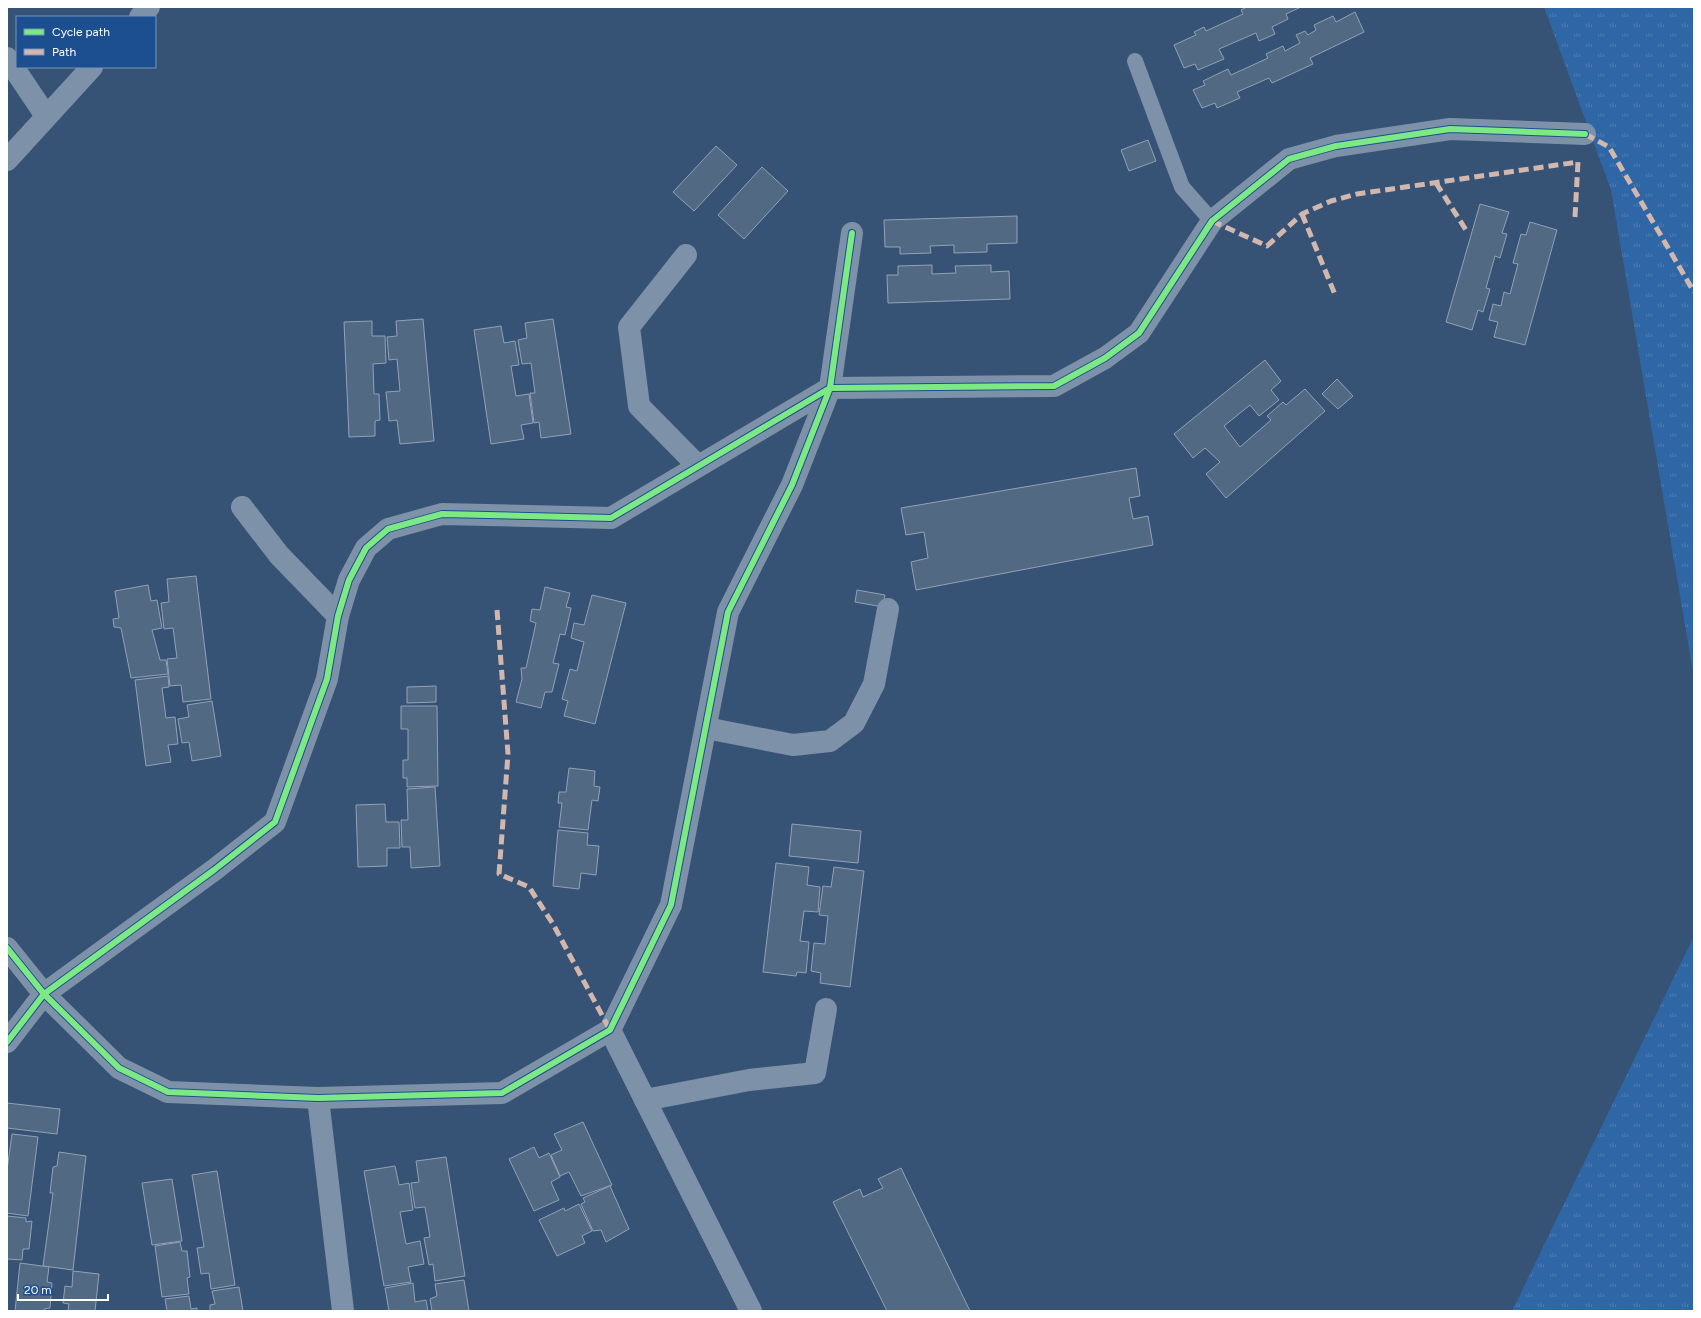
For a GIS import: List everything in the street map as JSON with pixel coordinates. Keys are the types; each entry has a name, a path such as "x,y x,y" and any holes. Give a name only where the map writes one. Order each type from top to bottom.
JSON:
{"street":[{"path":"141,16 149,7"},
{"path":"7,58 46,116"},
{"path":"7,160 91,68"},
{"path":"7,1042 44,994 214,870 276,822 327,679 338,616 349,580 366,548 388,529 442,514 611,518 830,388 1054,386 1105,358 1139,333 1212,221 1289,159 1336,146 1450,129 1585,134"},
{"path":"7,948 44,994 119,1068 168,1092 318,1098 502,1093 610,1030 671,905 728,612 792,485 830,388 852,232"},
{"path":"686,255 629,327 639,406 698,466"},
{"path":"242,507 279,555 338,616"},
{"path":"706,728 793,745 830,742 854,723 874,684 888,609"},
{"path":"645,1100 749,1080 815,1072 826,1009"},
{"path":"610,1030 751,1311"},
{"path":"318,1098 343,1311"}],"lane":[{"path":"1135,61 1182,187 1212,221"}],"green space":[{"path":"1544,7 1694,7 1694,678 1611,190"},
{"path":"1694,936 1694,1311 1512,1311"}],"building":[{"path":"1247,7 1301,7 1286,14 1288,19 1272,27 1275,34 1259,41 1256,33 1219,49 1224,59 1198,70 1195,64 1184,68 1174,45 1196,35 1194,32 1204,27 1206,31 1243,14 1241,10"},
{"path":"1355,12 1364,32 1310,58 1313,64 1272,83 1269,78 1237,92 1240,98 1217,108 1215,103 1202,108 1193,90 1205,85 1203,81 1228,69 1231,75 1268,58 1266,54 1283,46 1285,51 1300,43 1296,35 1305,31 1308,35 1316,30 1314,25 1333,16 1336,22"},
{"path":"1148,140 1156,161 1129,171 1121,150"},
{"path":"716,146 737,165 694,211 673,192"},
{"path":"762,167 788,191 744,239 718,215"},
{"path":"1480,204 1509,212 1502,233 1507,234 1500,258 1495,256 1486,288 1490,289 1483,312 1478,310 1472,330 1446,322"},
{"path":"1017,216 1017,243 987,244 987,252 954,253 954,245 930,246 931,253 900,254 900,247 885,247 884,220"},
{"path":"1530,222 1557,230 1525,345 1494,337 1498,322 1489,320 1493,304 1501,306 1504,292 1510,294 1518,264 1513,263 1521,234 1526,235"},
{"path":"932,265 932,274 956,273 955,266 991,265 991,272 1009,271 1010,299 888,303 887,275 898,275 898,266"},
{"path":"423,319 434,441 400,444 397,420 389,421 386,392 400,391 397,359 389,360 387,337 397,336 396,321"},
{"path":"553,319 571,434 541,438 539,422 534,423 530,393 535,393 531,363 522,364 518,340 527,338 525,323"},
{"path":"372,321 372,336 385,336 386,363 373,364 374,394 379,394 380,420 375,421 375,436 349,437 344,322"},
{"path":"501,326 504,343 515,341 519,365 511,366 516,396 529,394 533,423 521,425 524,439 491,444 474,330"},
{"path":"1265,360 1281,381 1271,390 1279,400 1259,416 1250,405 1224,426 1240,447 1271,420 1267,416 1283,402 1286,405 1305,389 1325,411 1226,498 1206,474 1220,462 1205,448 1193,458 1174,434"},
{"path":"1337,379 1353,396 1338,409 1322,394"},
{"path":"1136,468 1140,496 1129,498 1133,519 1148,516 1153,545 916,590 911,562 928,558 924,532 906,535 901,508"},
{"path":"196,576 211,699 183,702 181,685 170,686 167,659 177,658 173,628 164,629 161,603 169,602 167,579"},
{"path":"148,585 151,601 157,600 162,628 152,630 160,660 166,660 168,674 131,678 121,628 114,627 113,619 119,618 115,591"},
{"path":"545,587 570,593 566,607 571,608 565,635 560,634 553,663 559,664 552,692 545,692 541,708 516,702 522,679 521,668 526,668 536,623 530,621 532,609 540,610"},
{"path":"857,590 885,595 883,607 855,602"},
{"path":"592,595 626,603 595,724 564,716 568,701 562,699 570,669 577,671 584,642 571,638 574,623 584,625"},
{"path":"168,676 169,687 162,688 166,718 175,717 178,744 168,745 171,762 146,766 135,680"},
{"path":"436,686 436,702 407,703 407,687"},
{"path":"212,701 221,756 192,761 189,742 182,743 178,719 189,717 187,705"},
{"path":"401,706 437,706 438,786 407,787 407,778 403,778 403,760 408,760 408,729 401,729"},
{"path":"569,768 595,771 594,786 600,787 598,801 592,800 588,830 559,827 562,803 558,803 559,792 566,792"},
{"path":"435,787 440,866 411,868 410,847 402,847 401,820 408,820 407,789"},
{"path":"385,804 386,822 399,822 400,848 387,848 387,866 358,867 356,805"},
{"path":"792,824 861,831 858,863 789,856"},
{"path":"558,830 588,833 587,845 599,846 596,875 581,873 579,889 553,886"},
{"path":"776,863 809,867 807,885 820,887 818,912 804,911 800,941 809,942 806,973 797,972 796,976 763,972"},
{"path":"834,867 864,871 850,987 820,983 821,973 811,971 814,943 825,944 828,916 819,915 823,886 831,887"},
{"path":"7,1103 60,1109 57,1134 7,1128"},
{"path":"583,1122 612,1185 581,1196 569,1172 560,1176 551,1155 562,1150 554,1134"},
{"path":"12,1134 38,1137 28,1216 7,1213 7,1170"},
{"path":"534,1147 539,1158 549,1153 560,1177 551,1182 559,1200 534,1211 509,1159"},
{"path":"59,1152 86,1156 73,1270 43,1266 53,1193 50,1193 53,1167 57,1166"},
{"path":"446,1157 465,1276 435,1281 433,1264 429,1265 424,1238 430,1237 425,1207 415,1208 411,1183 419,1182 416,1161"},
{"path":"395,1166 399,1185 409,1183 413,1210 400,1212 406,1244 420,1241 424,1264 408,1267 411,1282 384,1286 364,1171"},
{"path":"901,1168 970,1311 887,1311 833,1202 860,1189 863,1197 883,1188 878,1179"},
{"path":"217,1171 235,1285 211,1289 209,1273 201,1274 197,1248 204,1247 192,1175"},
{"path":"172,1179 182,1241 152,1245 142,1183"},
{"path":"610,1186 629,1229 606,1242 601,1230 593,1231 581,1204 585,1202 583,1198"},
{"path":"579,1204 592,1231 582,1236 585,1243 557,1256 539,1220 564,1208 565,1211"},
{"path":"7,1216 26,1218 26,1222 32,1221 29,1249 23,1249 22,1260 7,1259"},
{"path":"180,1242 182,1251 187,1251 190,1277 187,1278 189,1294 162,1297 155,1246"},
{"path":"20,1263 49,1267 47,1282 52,1283 50,1308 44,1309 44,1311 15,1311"},
{"path":"73,1271 99,1274 95,1311 68,1311 69,1304 63,1303 65,1286 72,1287"},
{"path":"464,1280 469,1311 432,1311 430,1299 437,1296 435,1284"},
{"path":"413,1283 415,1302 426,1300 428,1311 389,1311 385,1288"},
{"path":"239,1287 243,1311 210,1311 210,1305 215,1304 212,1291"},
{"path":"189,1296 191,1309 197,1308 197,1311 167,1311 165,1299"}],"marked path":[{"path":"1585,134 1609,147 1694,292"},
{"path":"1212,221 1267,246 1302,214 1331,201 1357,194 1578,162 1575,217"},
{"path":"1436,183 1466,230"},
{"path":"1302,214 1336,297"},
{"path":"497,610 508,754 499,874 529,887 553,924 610,1030"}],"cycle path":[{"path":"7,1042 44,994 214,870 275,822 327,679 338,616 349,580 366,548 388,529 442,514 611,518 830,388 1054,386 1105,358 1139,333 1212,221 1289,159 1336,146 1450,129 1585,134"},
{"path":"7,948 44,994 119,1068 168,1092 318,1098 502,1093 610,1030 671,905 728,612 792,485 830,388 852,233"}]}
